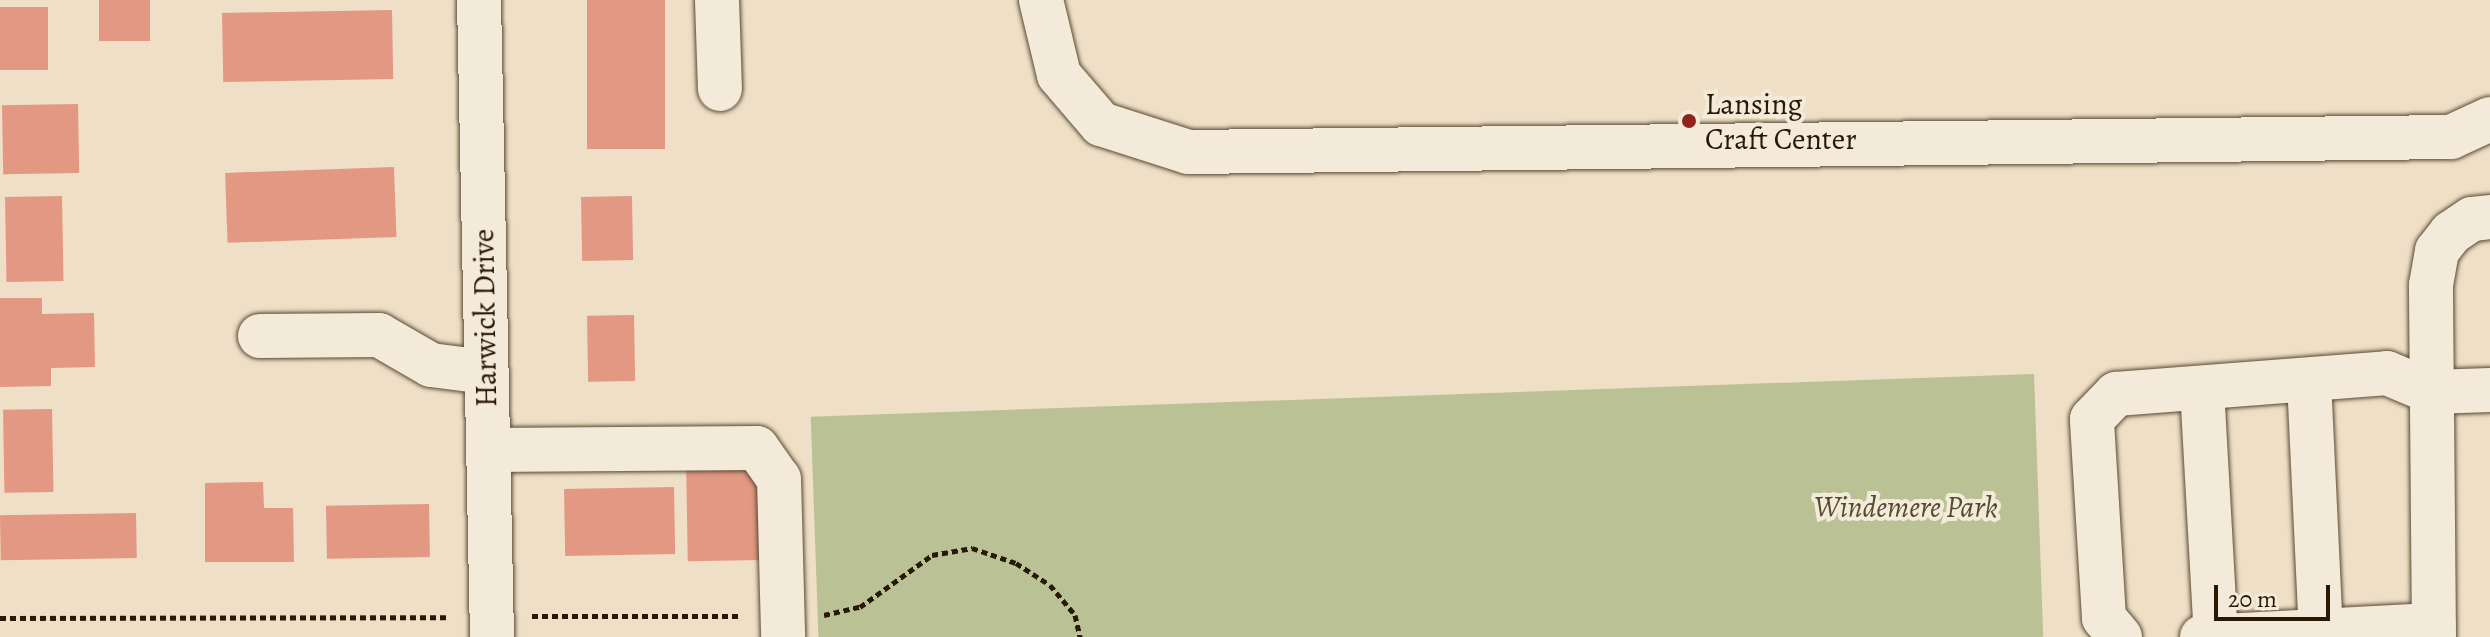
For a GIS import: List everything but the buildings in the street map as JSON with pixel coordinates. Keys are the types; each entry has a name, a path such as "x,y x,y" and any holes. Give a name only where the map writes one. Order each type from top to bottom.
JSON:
{"street":[{"name":"Harwick Drive","path":"479,0 491,627"},
{"path":"717,0 720,89"},
{"path":"1041,0 1059,75 1101,124 1188,152 2451,137 2490,119"},
{"path":"2202,637 2321,631 2434,631 2431,285 2437,251 2451,233 2472,219 2490,217"},
{"path":"260,336 379,335 431,365 486,372"},
{"path":"2120,637 2104,618 2092,419 2116,394 2387,373 2432,392 2490,390"},
{"path":"2309,380 2321,631"},
{"path":"2202,388 2216,636"},
{"path":"488,450 757,448 779,479 783,626"}],"path":[{"path":"0,618 491,627 783,626 860,607 932,555 972,548 1016,563 1050,585 1075,615 1080,637"}],"green space":[{"name":"Windemere Park","path":"2034,374 2043,637 818,637 811,417"}],"place":[{"name":"Lansing Craft Center","path":"1689,121"}]}
